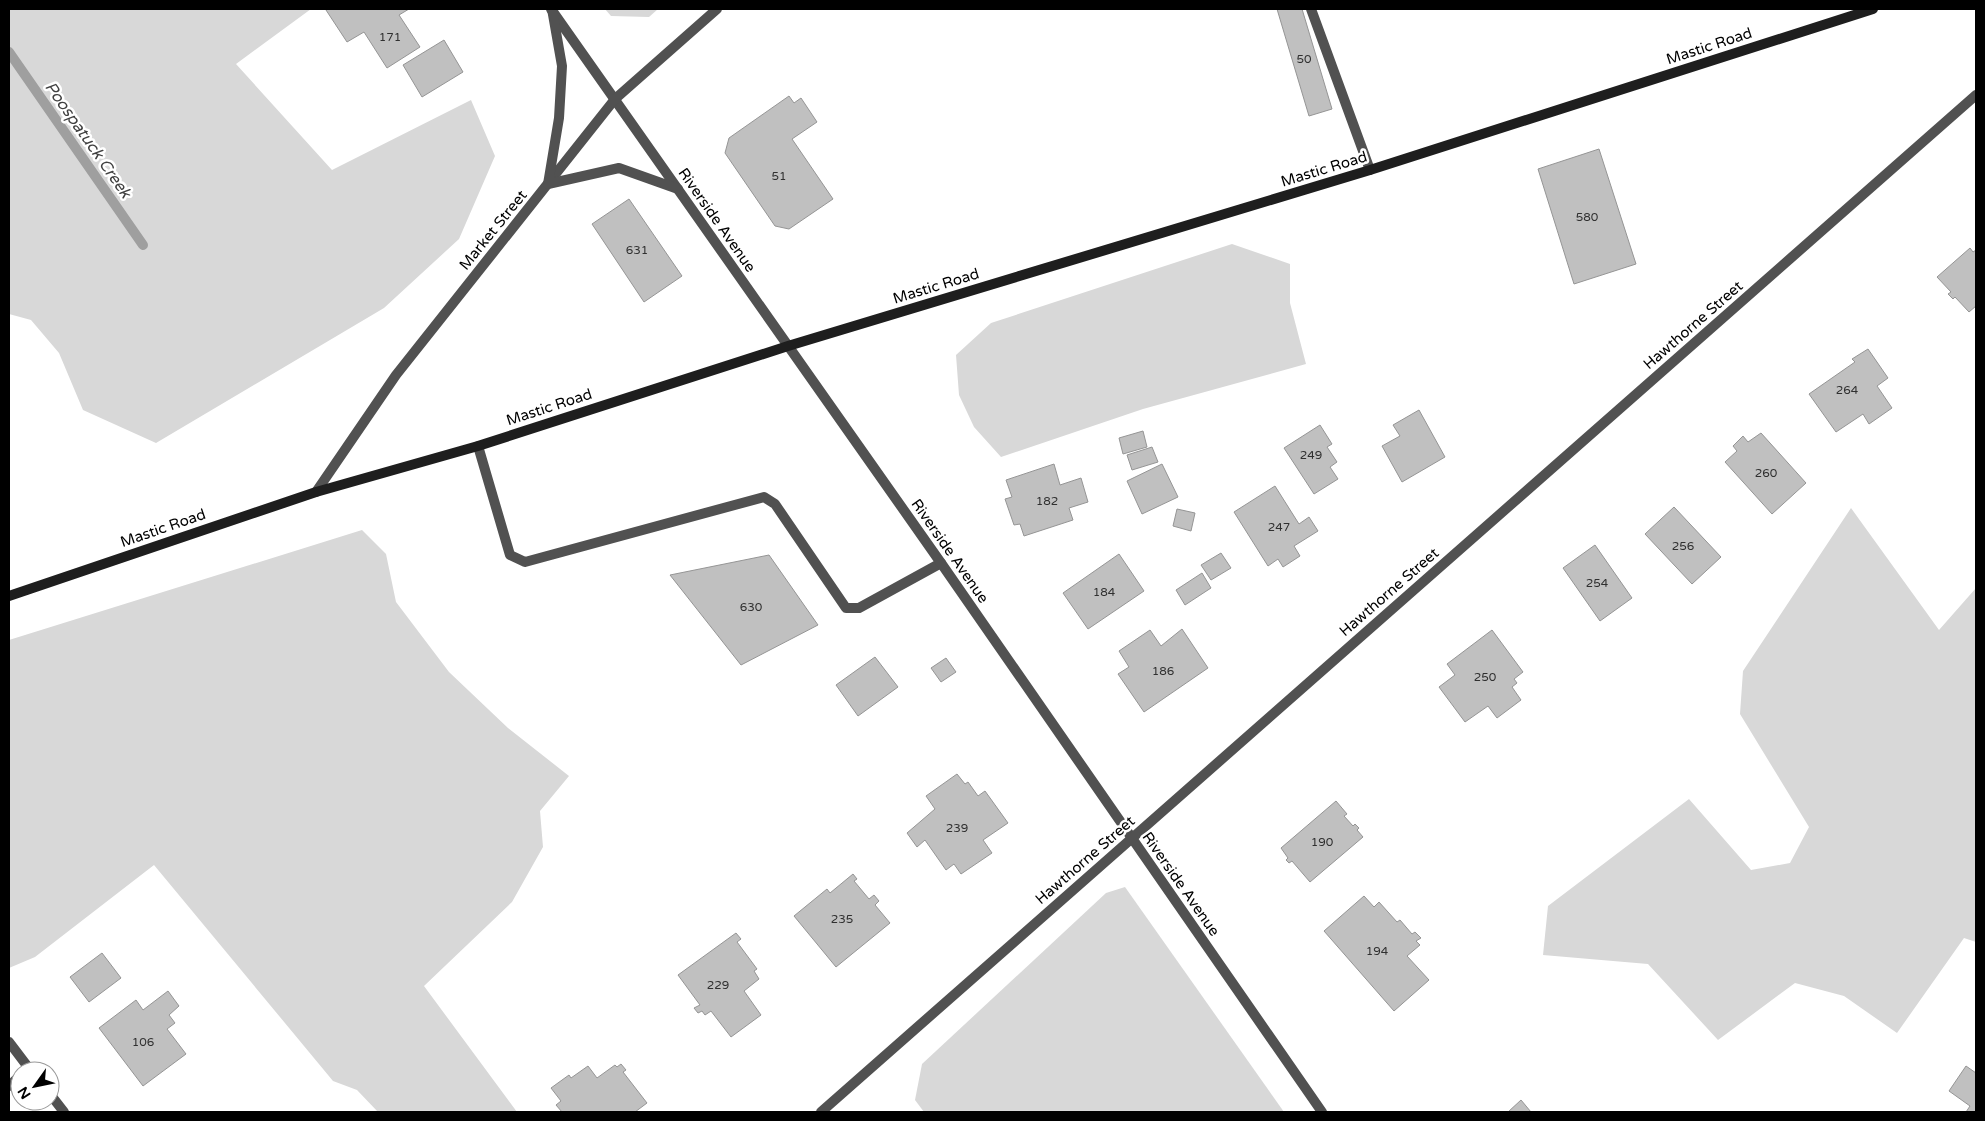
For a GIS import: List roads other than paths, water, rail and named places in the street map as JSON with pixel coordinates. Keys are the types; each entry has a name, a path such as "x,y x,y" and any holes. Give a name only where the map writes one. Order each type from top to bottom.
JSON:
{"main road":[{"name":"Mastic Road","path":"9,596 316,492 478,446 788,346 1370,170 1869,9"}],"street":[{"name":"Riverside Avenue","path":"551,9 941,563 1322,1112"},
{"path":"551,9 562,66 559,118 548,184 619,168 678,190"},
{"name":"Market Street","path":"316,492 396,374 614,99 716,9"},
{"path":"1311,9 1370,170"},
{"name":"Hawthorne Street","path":"822,1112 1976,95"},
{"path":"478,446 510,555 524,562 764,497 775,504 846,608 859,608 941,563"},
{"path":"9,1042 23,1061"}],"waterway":[{"name":"Poospatuck Creek","path":"9,52 143,245"}]}
